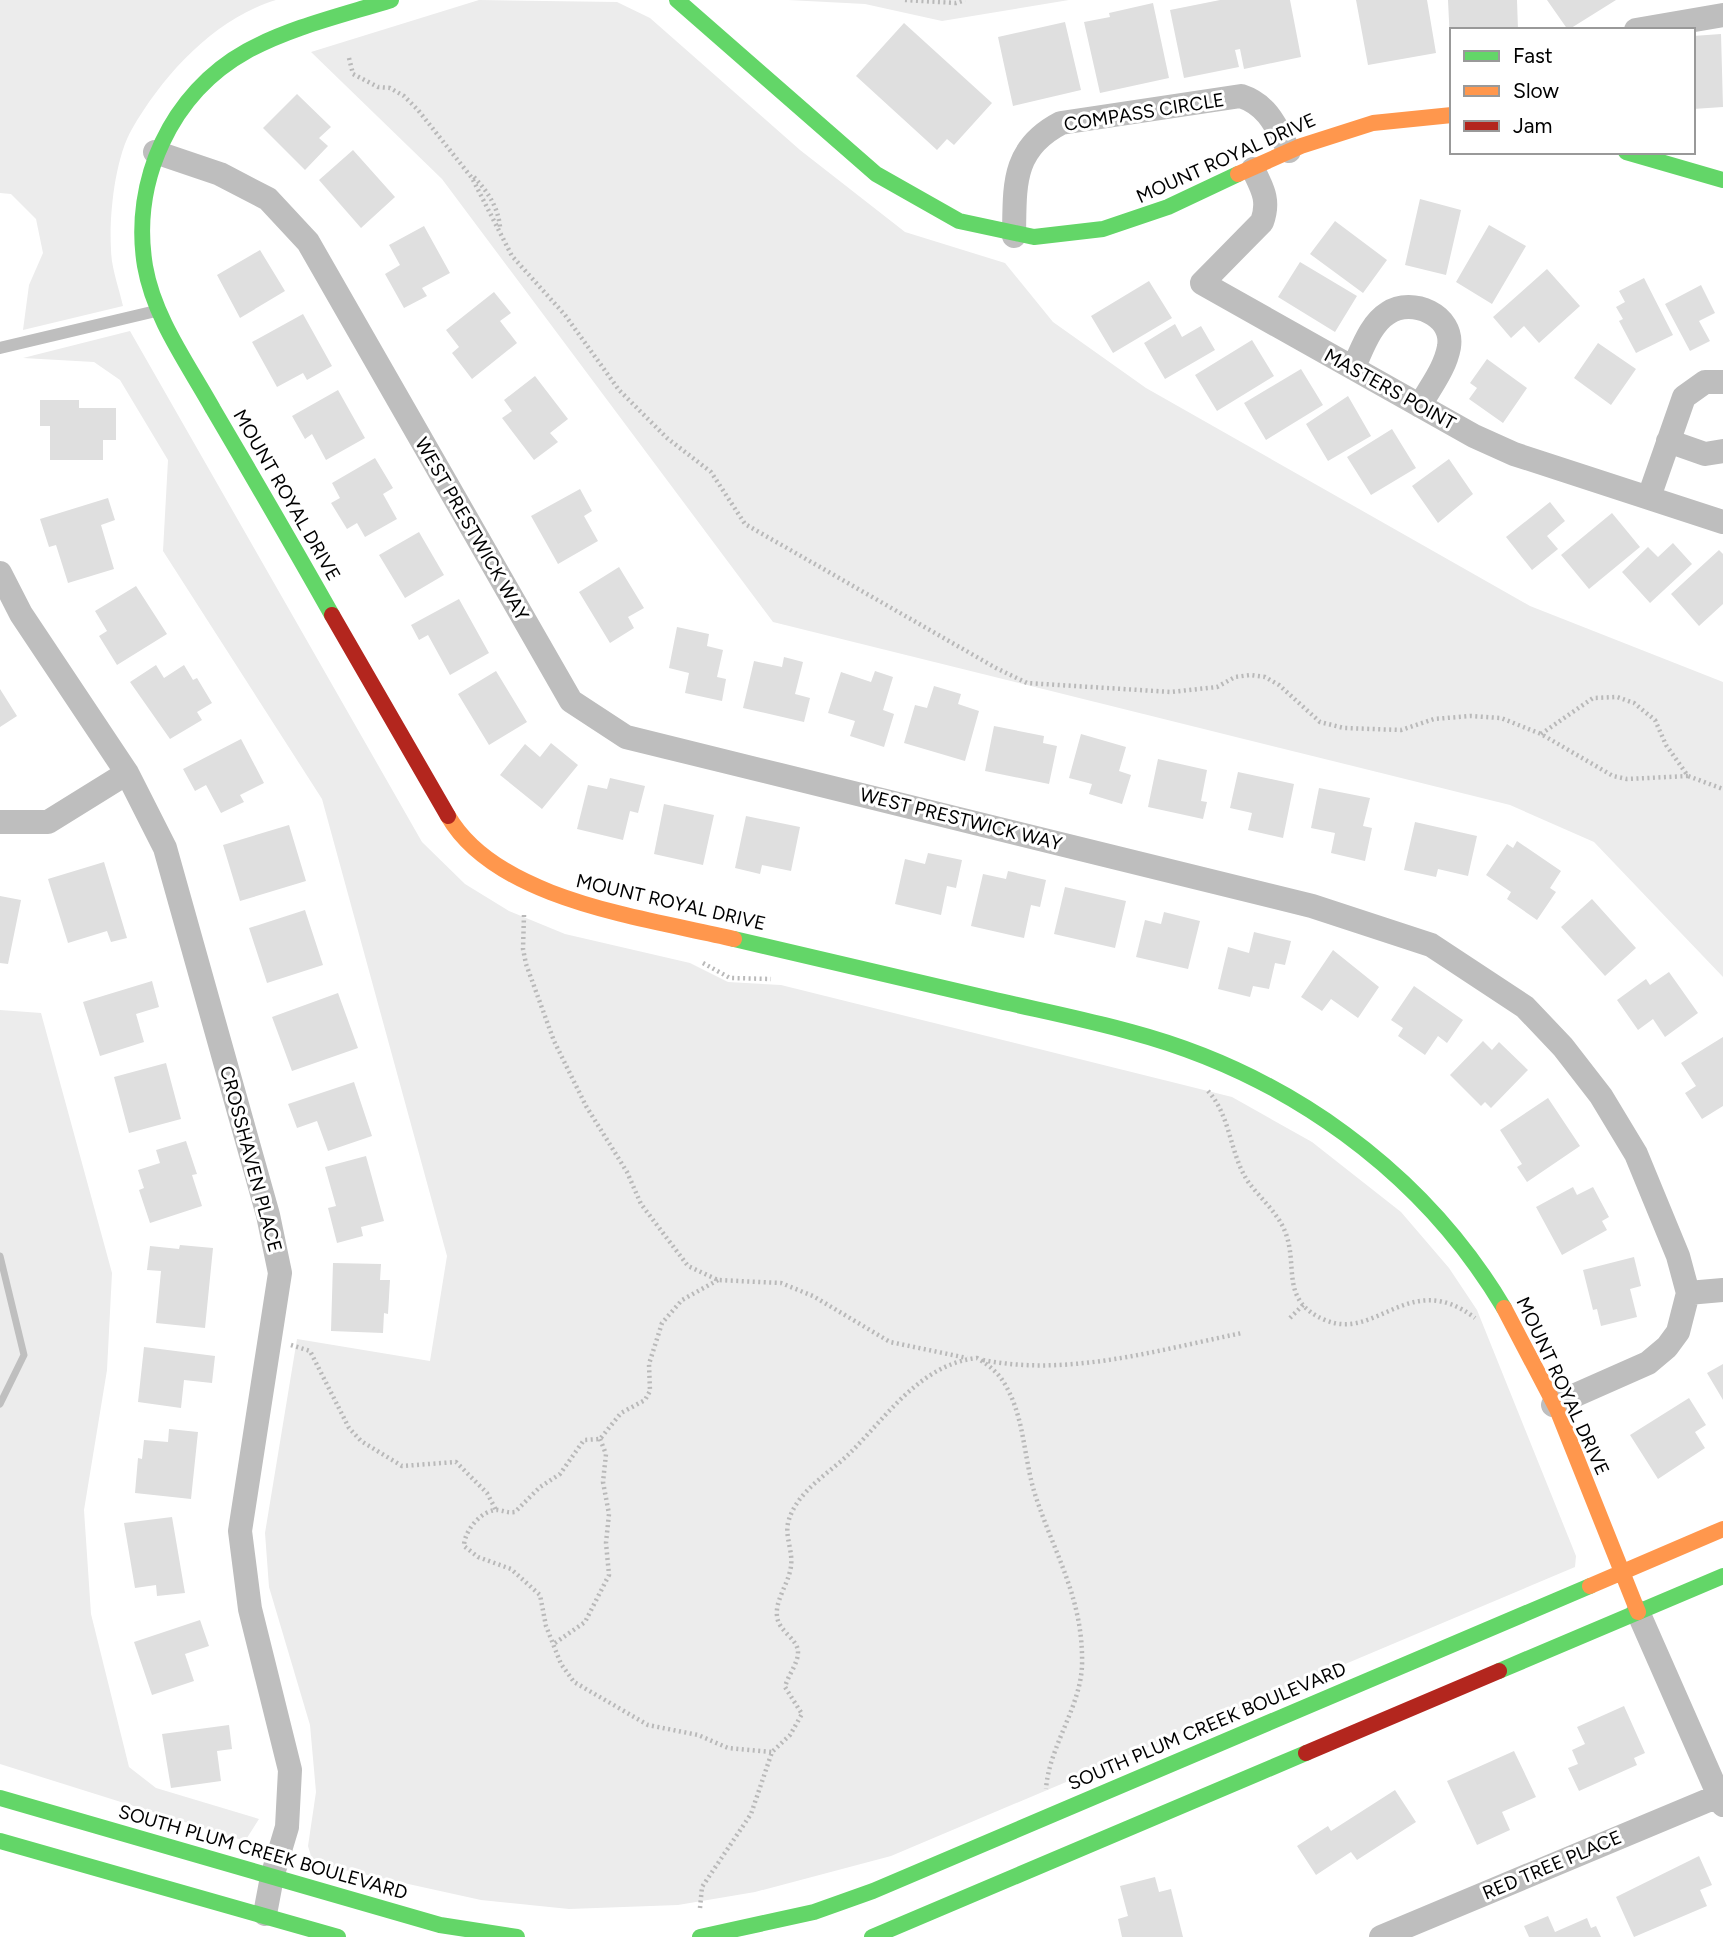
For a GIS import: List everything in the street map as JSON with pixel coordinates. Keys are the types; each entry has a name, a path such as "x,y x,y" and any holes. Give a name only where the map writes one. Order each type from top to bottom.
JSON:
{"street":[{"name":"MOUNT ROYAL DRIVE","path":"391,0 274,39 244,53 193,95 155,152 145,197 142,240 145,265 160,310 452,823 475,849 525,883 560,898 1132,1032 1182,1047 1247,1073 1343,1131 1412,1188 1445,1223 1498,1295 1553,1405 1638,1612"},
{"name":"MOUNT ROYAL DRIVE","path":"677,0 876,174 910,199 947,218 1014,236 1063,236 1129,223 1164,211 1289,151 1382,120 1425,114 1450,115"},
{"path":"1648,28 1723,15"},
{"name":"COMPASS CIRCLE","path":"1014,236 1018,165 1043,133 1061,123 1241,96 1256,102 1269,114 1289,151"},
{"name":"WEST PRESTWICK WAY","path":"155,152 219,174 268,199 308,242 571,701 626,737 1312,906 1431,945 1525,1007 1563,1047 1601,1096 1636,1154 1678,1256 1688,1293 1678,1332 1667,1347 1648,1363 1553,1405"},
{"path":"1633,154 1723,180"},
{"name":"MASTERS POINT","path":"1253,169 1267,197 1262,222 1202,283 1420,406 1514,454 1723,522"},
{"path":"1353,368 1373,328 1386,313 1406,304 1427,309 1442,323 1450,343 1445,365 1420,406"},
{"path":"1648,497 1684,397 1704,382 1723,382"},
{"path":"1668,441 1705,454 1723,451"},
{"name":"CROSSHAVEN PLACE","path":"0,573 21,614 127,773 165,848 268,1215 280,1273 240,1531 250,1609 290,1770 287,1827 272,1877 265,1913"},
{"path":"0,822 48,822 127,773"},
{"path":"1688,1293 1723,1290"},
{"name":"SOUTH PLUM CREEK BOULEVARD","path":"700,1937 814,1912 873,1891 1723,1530"},
{"path":"872,1937 1723,1576"},
{"path":"1638,1612 1722,1798"},
{"name":"SOUTH PLUM CREEK BOULEVARD","path":"0,1798 440,1925 517,1937"},
{"name":"RED TREE PLACE","path":"1381,1937 1722,1798"},
{"path":"0,1840 265,1913 338,1937"}],"lane":[{"path":"0,348 160,310"}],"path":[{"path":"905,0 956,3 965,0"},
{"path":"349,58 353,74 404,96 466,170 512,256 565,315 620,390 667,438 711,472 745,524 1016,678 1027,682 1171,692 1217,687 1235,677 1265,677 1279,685 1320,722 1344,728 1401,730 1434,719 1470,716 1501,718 1541,734 1613,776 1627,779 1688,776 1723,789"},
{"path":"1541,734 1593,698 1617,697 1634,704 1655,720 1666,745 1688,776"},
{"path":"533,918 524,915 523,949 539,1007 586,1106 623,1166 641,1205 677,1254 700,1275 718,1280 781,1283 813,1296 890,1342 1021,1366 1047,1367 1170,1350 1242,1334"},
{"path":"693,959 730,978 780,979"},
{"path":"1199,1084 1218,1102 1248,1182 1285,1231 1290,1275 1299,1300 1325,1320 1340,1324 1357,1322 1404,1303 1432,1300 1459,1308 1479,1322"},
{"path":"718,1280 688,1295 667,1316 652,1349 649,1364 650,1391 645,1400 621,1413 600,1439 584,1440 560,1474 540,1486 515,1513 496,1510 482,1516 464,1538 464,1546 478,1557 511,1569 540,1595 546,1626 555,1643 561,1664 574,1682 648,1726 698,1735 728,1748 772,1752"},
{"path":"1290,1318 1304,1304"},
{"path":"270,1342 310,1351 349,1428 361,1441 402,1466 456,1462 486,1493 496,1510"},
{"path":"700,1911 702,1887 751,1814 772,1752 790,1735 803,1714 785,1687 798,1655 798,1647 778,1624 776,1615 788,1584 791,1562 787,1532 792,1511 800,1498 853,1451 886,1412 918,1385 950,1364 977,1359 998,1375 1015,1405 1034,1490 1072,1587 1079,1620 1082,1668 1048,1772 1045,1796"},
{"path":"555,1643 585,1622 609,1575 606,1543 609,1514 603,1482 606,1454 600,1439"}],"shaded area":[{"path":"0,0 276,0 232,20 193,51 159,88 126,141 117,171 111,220 112,263 123,306 23,330 29,285 43,253 36,219 11,194 0,193"},
{"path":"479,0 617,2 650,18 800,150 905,232 1005,263 1053,322 1146,388 1530,606 1723,682 1723,977 1594,842 1510,805 773,622 442,179 311,52"},
{"path":"788,0 1069,0 942,21 865,4"},
{"path":"130,331 422,842 465,884 509,911 565,934 690,963 728,982 781,985 1232,1097 1312,1142 1401,1212 1449,1268 1477,1310 1576,1556 1575,1567 891,1856 755,1892 678,1905 569,1909 481,1900 313,1863 308,1846 316,1792 310,1725 269,1587 265,1533 297,1339 430,1361 447,1256 322,799 163,551 168,460 120,380 94,362 23,358"},
{"path":"0,1010 41,1013 112,1273 107,1370 84,1510 91,1614 129,1767 156,1788 259,1819 245,1841 0,1764"}],"building":[{"path":"1220,0 1290,0 1301,57 1244,69 1240,49 1235,50 1239,67 1184,78 1170,10"},
{"path":"1356,0 1427,0 1436,53 1368,65"},
{"path":"1448,0 1517,0 1518,28 1450,28 1450,42"},
{"path":"1547,0 1616,0 1571,28 1567,28"},
{"path":"1153,3 1169,78 1100,93 1084,22"},
{"path":"1065,22 1081,90 1013,106 998,37"},
{"path":"904,23 992,103 954,145 947,139 937,150 856,76"},
{"path":"1721,34 1723,107 1695,109 1695,36"},
{"path":"297,94 331,127 319,138 328,146 305,170 263,128"},
{"path":"353,150 395,197 361,228 319,180"},
{"path":"1420,199 1461,210 1446,275 1405,265"},
{"path":"1335,221 1387,260 1363,293 1310,254"},
{"path":"1489,225 1526,246 1492,304 1456,282"},
{"path":"424,226 450,273 422,288 427,296 404,308 385,274 400,265 389,245"},
{"path":"260,250 285,291 240,318 217,275"},
{"path":"1300,262 1357,296 1335,332 1278,297"},
{"path":"1547,269 1580,306 1539,343 1524,326 1511,338 1493,317"},
{"path":"1644,278 1673,335 1636,353 1619,321 1623,319 1616,307 1625,302 1619,291"},
{"path":"1149,281 1172,318 1113,353 1091,316"},
{"path":"1701,285 1715,313 1699,321 1710,341 1690,351 1665,304"},
{"path":"494,292 511,313 500,321 517,343 472,379 452,353 459,347 446,330"},
{"path":"303,314 332,366 307,380 303,373 277,387 252,342"},
{"path":"1175,324 1182,337 1201,326 1215,350 1165,379 1144,343"},
{"path":"1252,340 1274,376 1217,411 1195,375"},
{"path":"1598,343 1636,369 1611,405 1574,378"},
{"path":"1487,359 1527,388 1503,423 1469,399 1477,388 1470,383"},
{"path":"1301,369 1323,405 1266,440 1244,403"},
{"path":"535,376 568,419 550,433 558,442 534,460 502,418 512,411 504,400"},
{"path":"338,390 365,438 326,460 312,434 305,439 292,416"},
{"path":"1348,396 1371,436 1328,461 1306,424"},
{"path":"40,400 79,400 79,408 116,408 116,440 103,440 103,460 50,460 50,426 40,426"},
{"path":"1392,429 1416,468 1371,495 1347,457"},
{"path":"375,458 393,488 383,494 397,519 365,537 357,523 347,529 331,503 340,498 332,483"},
{"path":"1449,459 1473,494 1438,523 1412,486"},
{"path":"580,489 592,511 584,516 598,541 558,564 531,516"},
{"path":"108,498 115,520 101,525 114,569 68,583 56,545 49,547 40,519"},
{"path":"1550,502 1565,521 1547,536 1558,549 1532,570 1506,537"},
{"path":"1612,513 1640,547 1589,589 1561,555"},
{"path":"419,532 444,575 405,598 379,555"},
{"path":"1673,543 1692,564 1650,603 1622,572 1648,547 1658,557"},
{"path":"1719,550 1723,554 1723,604 1699,626 1671,594"},
{"path":"619,567 644,608 628,617 634,628 610,643 579,592"},
{"path":"136,586 167,634 117,665 99,636 107,631 95,611"},
{"path":"459,599 489,653 450,675 428,635 419,640 411,625"},
{"path":"677,627 709,634 707,646 723,650 717,677 726,679 722,701 685,693 689,673 669,668"},
{"path":"784,657 803,662 795,694 810,698 804,722 743,708 754,661 782,667"},
{"path":"156,665 164,678 184,665 193,680 197,678 212,703 197,712 202,720 170,739 130,682"},
{"path":"496,671 527,722 489,745 458,694"},
{"path":"875,671 893,677 883,710 894,714 884,747 850,736 855,721 828,713 841,672 871,682"},
{"path":"934,686 961,694 958,704 979,711 965,761 904,743 915,705 927,708"},
{"path":"0,689 17,716 0,727"},
{"path":"994,726 1044,736 1043,743 1057,746 1049,784 985,771"},
{"path":"1081,734 1126,747 1119,771 1131,775 1122,804 1089,794 1092,784 1069,778"},
{"path":"241,739 264,783 240,795 244,802 221,813 206,785 195,791 183,769"},
{"path":"551,743 578,765 542,809 500,775 525,744 540,757"},
{"path":"1158,759 1207,770 1201,801 1207,802 1203,819 1148,807"},
{"path":"1238,772 1294,784 1283,838 1248,830 1252,813 1230,808"},
{"path":"610,778 645,786 638,813 630,811 623,840 577,829 588,785 607,789"},
{"path":"1319,788 1370,798 1363,826 1372,828 1365,861 1331,853 1335,833 1311,828"},
{"path":"664,804 714,815 703,865 654,854"},
{"path":"746,816 800,827 791,871 762,865 760,874 735,868"},
{"path":"1415,822 1477,836 1468,876 1438,869 1436,877 1404,870"},
{"path":"289,825 306,881 240,901 223,845"},
{"path":"1517,841 1561,871 1550,888 1556,892 1537,920 1507,899 1511,892 1486,875 1507,844 1513,848"},
{"path":"928,853 962,860 956,888 947,886 941,915 895,904 905,859 925,864"},
{"path":"104,862 127,938 111,942 107,931 68,943 48,879"},
{"path":"1008,871 1046,880 1040,907 1031,905 1024,938 971,926 983,874 1006,879"},
{"path":"1065,887 1126,901 1115,948 1054,934"},
{"path":"0,896 21,900 8,964 0,963"},
{"path":"1592,899 1636,948 1605,976 1561,927"},
{"path":"305,910 323,965 267,983 249,928"},
{"path":"1164,912 1200,921 1188,969 1136,957 1145,920 1161,924"},
{"path":"1254,932 1291,941 1285,965 1275,963 1269,989 1253,986 1250,997 1218,989 1228,947 1249,953"},
{"path":"1333,950 1379,987 1358,1018 1331,999 1322,1011 1301,997"},
{"path":"1669,972 1698,1013 1665,1037 1653,1019 1638,1030 1617,1000 1646,979 1650,985"},
{"path":"152,981 159,1007 136,1014 144,1042 100,1056 83,1002"},
{"path":"1414,986 1463,1020 1447,1043 1438,1036 1425,1055 1398,1036 1403,1028 1391,1020"},
{"path":"338,993 358,1048 292,1071 272,1017"},
{"path":"1723,1037 1723,1106 1702,1119 1685,1093 1696,1086 1681,1063"},
{"path":"1483,1041 1492,1050 1499,1042 1528,1070 1491,1108 1485,1102 1481,1106 1450,1075"},
{"path":"166,1063 181,1119 129,1133 114,1077"},
{"path":"354,1082 372,1136 328,1151 317,1121 297,1128 288,1104"},
{"path":"1548,1098 1580,1146 1527,1182 1517,1167 1522,1164 1500,1130"},
{"path":"186,1141 197,1174 192,1175 202,1206 150,1223 139,1190 144,1188 138,1170 160,1163 156,1150"},
{"path":"366,1156 384,1221 361,1227 363,1236 337,1243 328,1208 336,1206 325,1167"},
{"path":"1573,1187 1577,1195 1593,1187 1609,1217 1602,1221 1607,1230 1562,1255 1536,1207"},
{"path":"180,1245 213,1248 205,1328 156,1323 161,1271 147,1270 150,1246 179,1249"},
{"path":"1634,1257 1641,1286 1630,1289 1637,1317 1601,1326 1597,1309 1593,1310 1583,1270"},
{"path":"333,1263 381,1264 380,1280 390,1280 388,1314 384,1313 383,1333 331,1331"},
{"path":"144,1347 215,1356 212,1383 184,1380 181,1408 138,1402"},
{"path":"1723,1364 1723,1400 1707,1373"},
{"path":"1689,1398 1706,1425 1695,1432 1705,1448 1658,1479 1630,1435"},
{"path":"169,1429 198,1432 191,1499 135,1493 138,1458 142,1459 144,1440 168,1442"},
{"path":"172,1517 185,1593 157,1596 156,1585 135,1588 124,1523"},
{"path":"200,1620 209,1646 185,1654 194,1681 152,1695 134,1642"},
{"path":"1624,1706 1645,1753 1634,1758 1637,1765 1579,1791 1568,1768 1578,1764 1572,1750 1585,1744 1577,1727"},
{"path":"229,1725 232,1749 217,1751 221,1781 171,1788 162,1734"},
{"path":"1514,1751 1536,1797 1502,1812 1510,1830 1477,1845 1447,1781"},
{"path":"1395,1790 1416,1822 1357,1860 1351,1852 1316,1875 1297,1846 1328,1826 1331,1831"},
{"path":"1699,1856 1712,1885 1700,1890 1707,1906 1634,1937 1616,1897"},
{"path":"1155,1877 1159,1892 1171,1889 1183,1937 1122,1937 1118,1919 1128,1916 1120,1886"},
{"path":"1548,1916 1555,1932 1587,1918 1591,1928 1596,1926 1601,1937 1529,1937 1524,1926"}],"waterway":[{"path":"0,1256 24,1355 0,1404"}],"traffic: fast":[{"path":"332,615 164,322 149,285 145,266 142,234 144,202 162,142 197,90 220,69 247,51 281,35 391,0"},
{"path":"677,0 876,174 959,221 1034,237 1103,229 1168,207 1238,174"},
{"path":"1633,154 1723,180"},
{"path":"734,939 1114,1027 1188,1050 1243,1073 1295,1101 1344,1134 1391,1171 1433,1212 1471,1258 1504,1308"},
{"path":"1499,1671 1723,1576"},
{"path":"700,1937 814,1912 873,1891 1590,1586"},
{"path":"872,1937 1306,1753"},
{"path":"0,1798 440,1925 517,1937"},
{"path":"0,1841 338,1937"}],"traffic: slow":[{"path":"1238,174 1301,146 1373,123 1450,115"},
{"path":"448,816 471,845 501,868 537,887 618,913 734,939"},
{"path":"1504,1308 1557,1409 1638,1612"},
{"path":"1590,1586 1723,1529"}],"traffic: jam":[{"path":"332,615 448,816"},
{"path":"1306,1753 1499,1671"}]}
